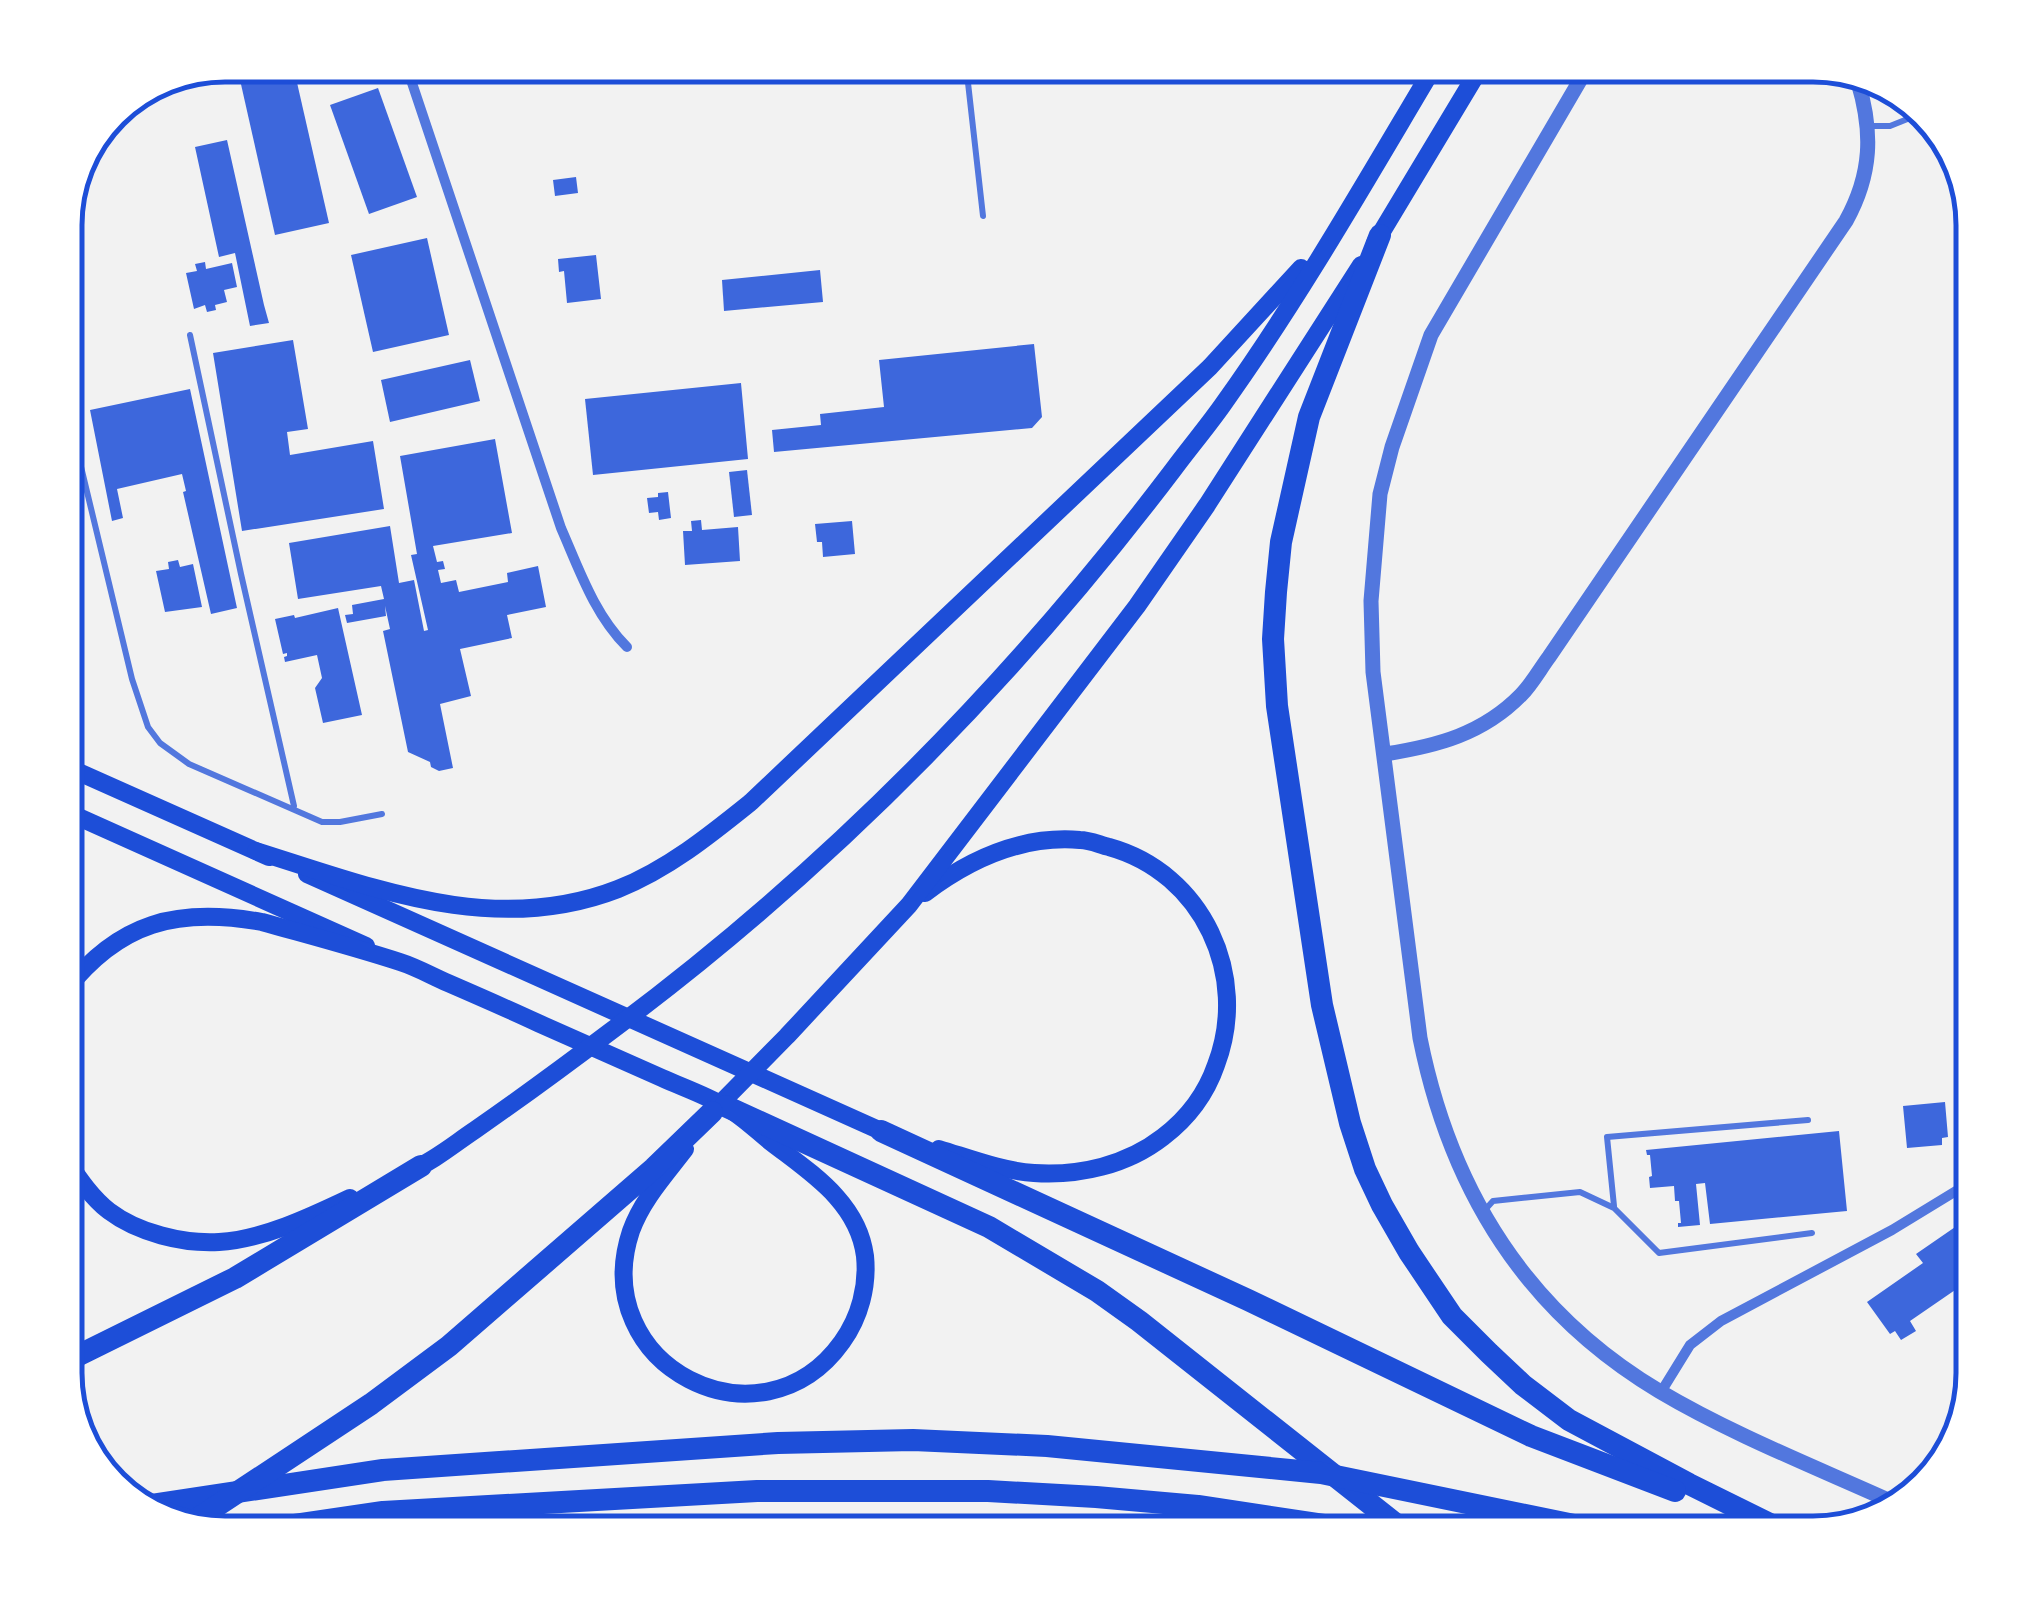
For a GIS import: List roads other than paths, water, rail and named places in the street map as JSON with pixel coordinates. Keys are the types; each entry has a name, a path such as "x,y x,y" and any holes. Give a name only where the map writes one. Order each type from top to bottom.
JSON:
{"highway":[{"path":"1380,234 1309,418 1282,542 1273,639 1277,706 1322,1005 1350,1123 1370,1181 1409,1252 1452,1316 1489,1353 1569,1420 1753,1516"},
{"path":"205,1514 371,1404 449,1346 661,1169 719,1109 971,1219 1097,1292 1139,1320 1386,1516"},
{"path":"881,1130 1531,1436 1742,1516"},
{"path":"83,1354 236,1278 421,1166"},
{"path":"167,1503 383,1470 778,1442 913,1440 1048,1446 1321,1474 1530,1516"},
{"path":"356,1516 757,1491 988,1491 1096,1497 1263,1516"}],"main road":[{"path":"83,1185 110,1212 149,1231 187,1240 218,1242 285,1226 421,1166 518,1101 738,932 861,819 1016,661 1096,568 1223,405 1345,216 1425,82"},
{"path":"719,1109 909,905 1137,606 1207,505 1472,82"},
{"path":"256,851 433,903 486,909 554,906 593,898 680,856 751,802 1210,367 1277,297 1345,216"},
{"path":"83,774 881,1130 968,1158 1030,1173 1094,1169 1124,1160 1152,1146 1182,1123 1208,1086 1224,1044 1229,1010 1225,974 1213,935 1192,902 1167,876 1144,861 1082,840 1040,841 975,861 909,905"},
{"path":"83,818 719,1109 826,1185 845,1205 856,1226 865,1254 865,1283 861,1307 849,1333 820,1366 778,1388 734,1392 710,1389 688,1380 648,1347 632,1318 626,1293 625,1254 633,1226 661,1169"},
{"path":"83,971 128,935 186,916 214,915 262,922 403,962"}],"street":[{"path":"412,82 561,528 601,614 627,647"},
{"path":"1578,82 1431,336 1392,447 1380,494 1371,600 1373,672 1428,1080 1450,1145 1482,1213 1558,1313 1626,1369 1661,1392 1882,1497"},
{"path":"1385,754 1424,748 1470,733 1496,718 1524,693 1838,237 1855,205 1868,159 1868,126 1860,90"},
{"path":"1661,1392 1690,1345 1721,1321 1892,1230 1956,1191"}],"lane":[{"path":"968,82 983,216"},
{"path":"1868,126 1890,126 1908,119"},
{"path":"190,335 294,808"},
{"path":"83,472 132,679 148,727 160,743 189,764 322,822 382,814"},
{"path":"1614,1208 1607,1137 1808,1120"},
{"path":"1482,1213 1493,1201 1580,1192 1614,1208 1659,1253 1812,1234"}]}
